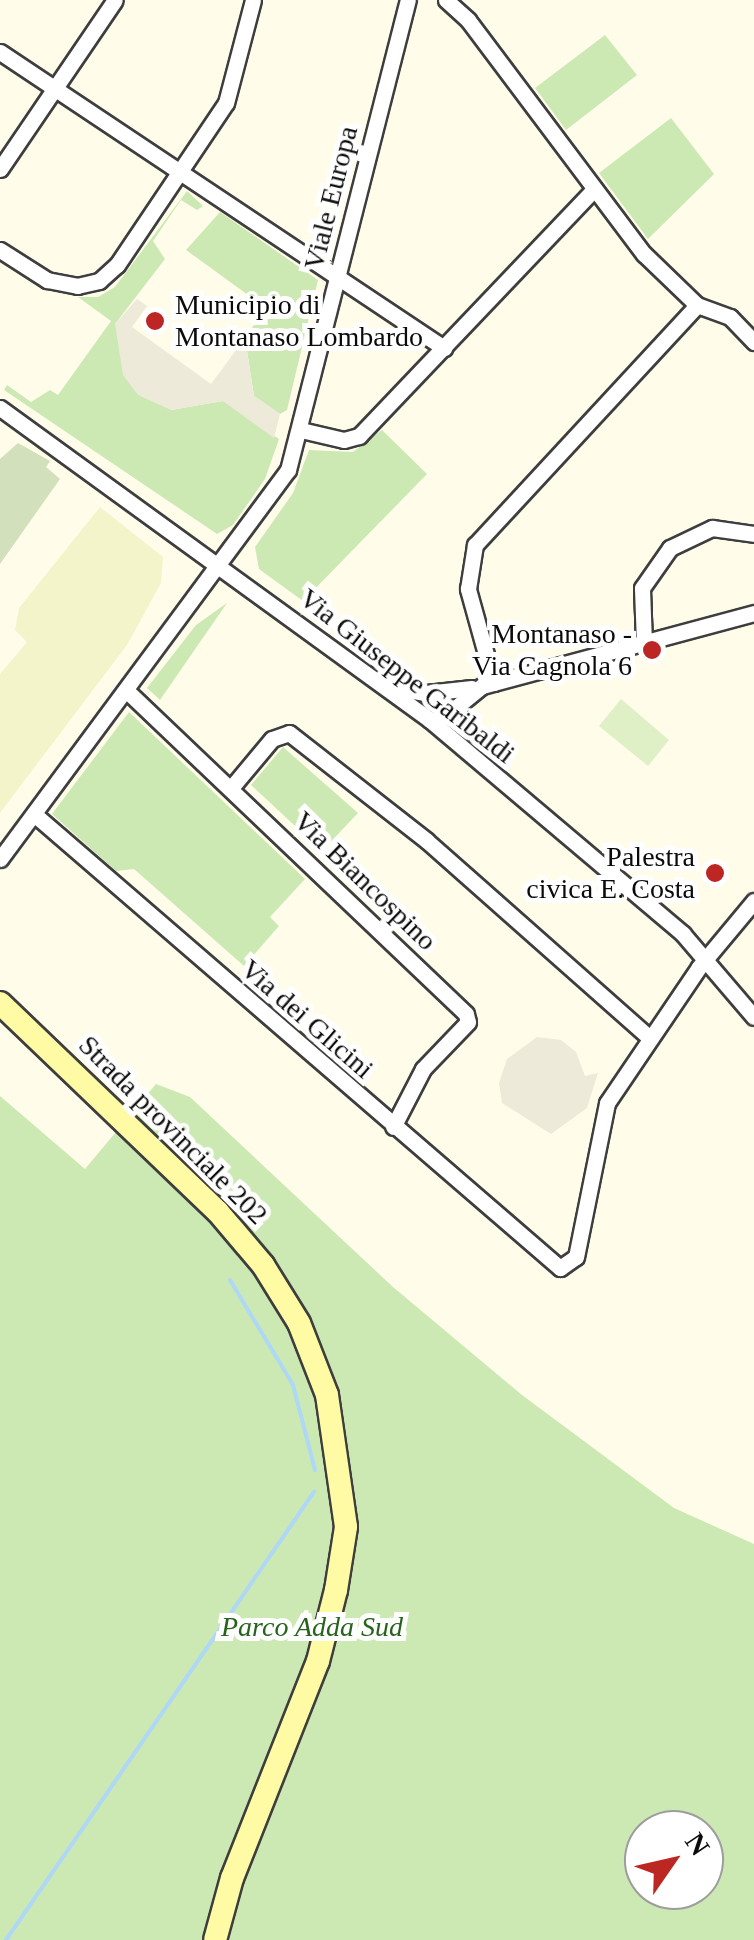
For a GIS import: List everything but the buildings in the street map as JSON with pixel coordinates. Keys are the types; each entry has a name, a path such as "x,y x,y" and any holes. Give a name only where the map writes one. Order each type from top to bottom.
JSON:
{"street":[{"path":"0,169 115,0"},
{"path":"0,250 47,280 77,286 99,281 226,103 253,0"},
{"name":"Viale Europa","path":"0,858 280,484 301,430 408,0"},
{"path":"446,0 634,243 697,304 730,317 754,342"},
{"path":"0,52 444,348"},
{"path":"301,430 354,438 594,188"},
{"path":"488,685 468,588 474,545 697,304"},
{"name":"Via Giuseppe Garibaldi","path":"0,408 430,720 675,926 754,1017"},
{"path":"644,643 642,588 670,548 712,528 754,534"},
{"path":"383,684 440,691 488,685 754,613"},
{"path":"440,691 427,707 430,720 488,685"},
{"name":"Via Biancospino","path":"127,691 466,1014 468,1022 423,1069 393,1128"},
{"path":"452,710 451,725 463,748"},
{"path":"231,788 272,739 290,734 427,841 650,1038 705,960 754,901"},
{"name":"Via dei Glicini","path":"34,814 548,1262 560,1268 574,1262 607,1102 650,1038"},
{"name":"Strada provinciale 202","path":"0,1003 218,1212 263,1265 298,1323 327,1396 346,1527 336,1590 216,1940"}],"green space":[{"path":"605,35 637,75 566,130 535,88"},
{"path":"671,118 714,174 648,239 599,173"},
{"path":"187,191 203,206 197,210 181,200 153,241 165,259 115,324 157,400 171,410 223,401 279,439 265,479 233,525 217,534 4,390 7,385 31,402 50,390 58,395 111,321 78,297 98,297 115,287"},
{"path":"220,212 318,280 287,410 280,414 254,396 245,338 266,308 186,250"},
{"path":"382,430 427,474 303,601 259,569 255,547 293,493 309,450 353,452"},
{"path":"18,443 50,461 46,467 60,479 0,564 0,459"},
{"path":"100,507 163,557 161,583 127,645 0,813 0,674 27,642 15,630 19,608"},
{"path":"227,603 160,700 147,688 196,625"},
{"path":"621,699 669,740 648,766 599,726"},
{"path":"129,712 305,879 270,917 279,926 244,966 134,869 116,871 52,814"},
{"path":"283,747 358,813 322,851 251,785"},
{"name":"Parco Adda Sud","path":"156,1084 190,1097 393,1287 522,1395 674,1508 754,1544 754,1940 0,1940 0,1096 85,1169"}],"shaded area":[{"path":"137,299 147,306 132,327 211,384 245,338 254,396 280,414 274,438 223,401 171,410 138,395 123,375 115,324"},
{"path":"537,1037 561,1040 576,1052 585,1076 598,1073 587,1108 551,1134 502,1103 499,1083 507,1059"}],"waterway":[{"path":"230,1280 293,1385 315,1470"},
{"path":"6,1940 314,1492"}],"place":[{"name":"Municipio di Montanaso Lombardo","path":"155,321"},
{"name":"Montanaso - Via Cagnola 6","path":"652,650"},
{"name":"Palestra civica E. Costa","path":"715,873"}]}
